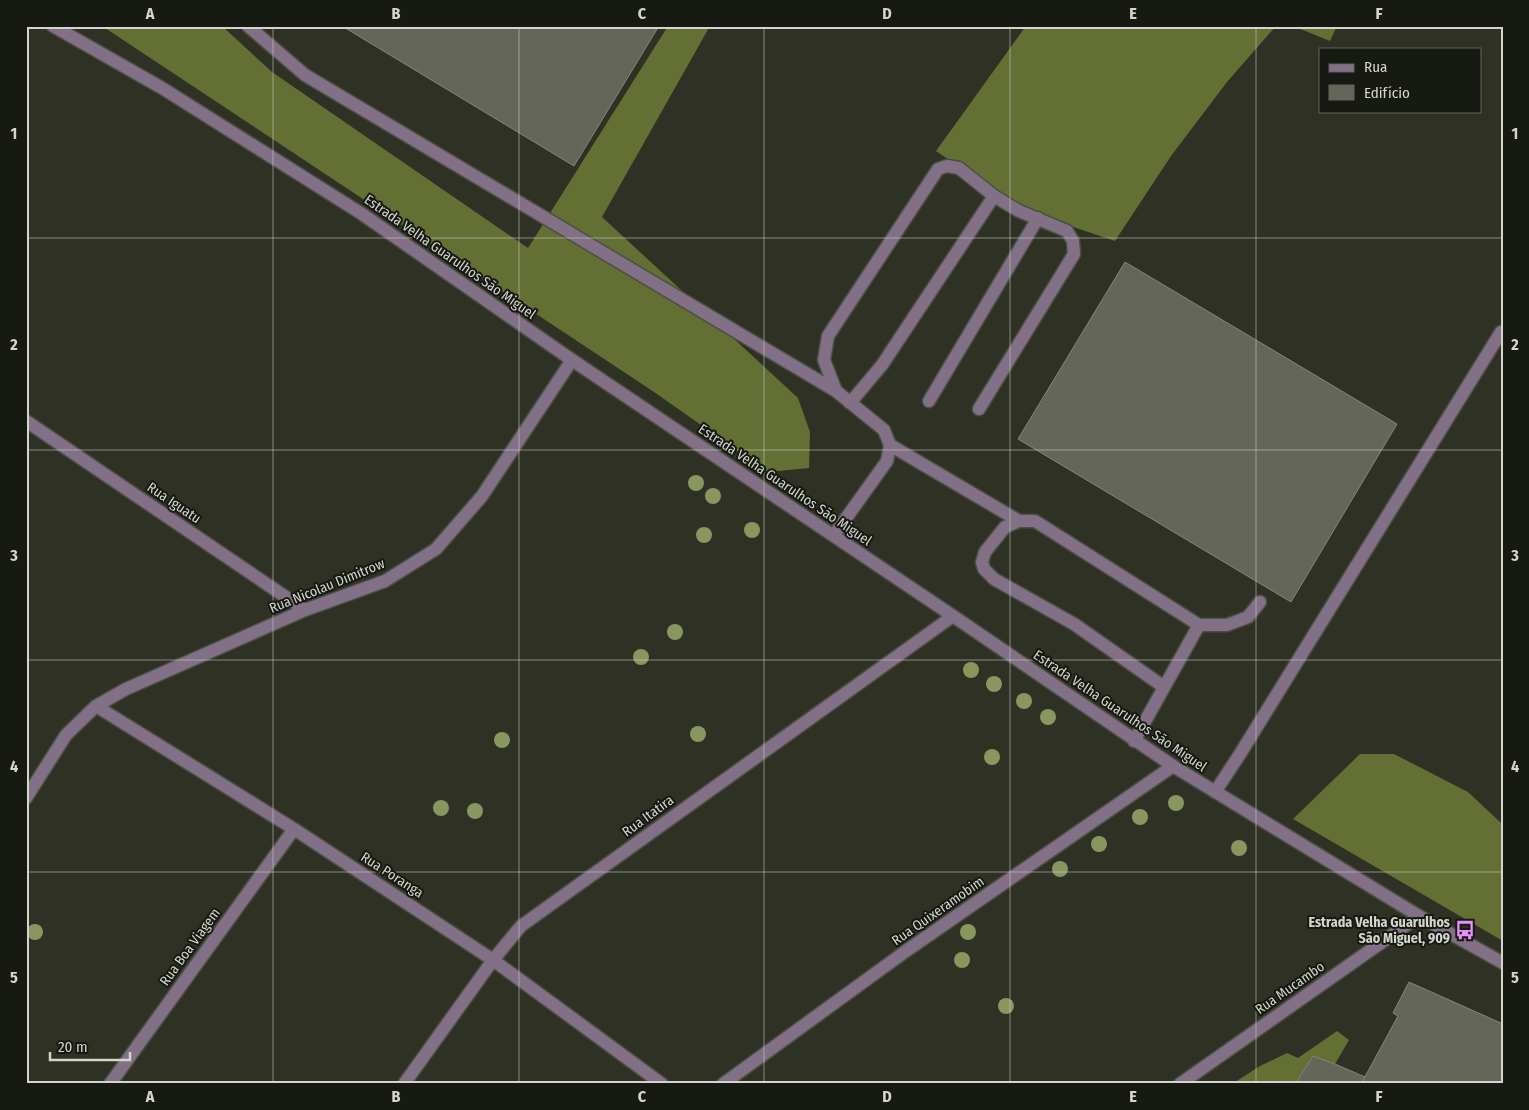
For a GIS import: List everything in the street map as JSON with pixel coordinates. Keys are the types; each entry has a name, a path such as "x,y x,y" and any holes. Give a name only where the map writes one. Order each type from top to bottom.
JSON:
{"street":[{"name":"Estrada Velha Guarulhos São Miguel","path":"54,26 162,88 362,214 572,360 953,616 1134,741 1419,916 1503,962"},
{"path":"248,26 305,75 836,391 884,430 890,445 888,460 834,536"},
{"path":"836,391 824,360 828,336 938,169 947,166 959,168 994,196 1019,211 1067,231 1073,241 1074,254 979,409"},
{"path":"850,403 882,365 994,196"},
{"path":"928,401 1038,218"},
{"path":"1215,792 1246,746 1501,332 1503,333"},
{"name":"Rua Nicolau Dimitrow","path":"26,798 66,735 96,706 126,689 305,610 385,581 436,549 482,496 572,360"},
{"name":"Rua Iguatu","path":"26,421 305,610"},
{"path":"890,445 1019,520 1035,521 1199,625 1227,625 1248,617 1260,602"},
{"path":"1019,520 1005,527 985,552 982,562 984,569 994,579 1074,624 1164,687"},
{"name":"Rua Itatira","path":"404,1084 493,960 521,926 953,616"},
{"path":"1134,741 1199,625"},
{"name":"Rua Poranga","path":"96,706 294,829 493,960 662,1084"},
{"name":"Rua Quixeramobim","path":"723,1084 906,951 1173,766"},
{"name":"Rua Boa Viagem","path":"110,1084 294,829"},
{"name":"Rua Mucambo","path":"1180,1084 1419,916"}],"green space":[{"path":"102,26 222,26 272,72 528,248 668,26 710,26 602,217 798,398 810,432 809,468 768,472 654,392"},
{"path":"1026,26 1276,26 1227,82 1171,156 1115,241 1020,209 936,151"},
{"path":"1293,26 1337,26 1330,41"},
{"path":"1360,754 1394,754 1468,792 1503,823 1503,941 1293,819"},
{"path":"1337,1031 1349,1040 1335,1064 1313,1056 1297,1084 1232,1084 1260,1066 1287,1053 1298,1058"}],"building":[{"path":"342,26 659,26 574,166"},
{"path":"1125,262 1397,424 1291,602 1018,439"},
{"path":"1409,982 1503,1024 1503,1084 1361,1084 1398,1016 1393,1013"},
{"path":"1313,1056 1365,1077 1361,1084 1296,1083"}],"place":[{"name":"Estrada Velha Guarulhos São Miguel, 909","path":"1465,930"}]}
